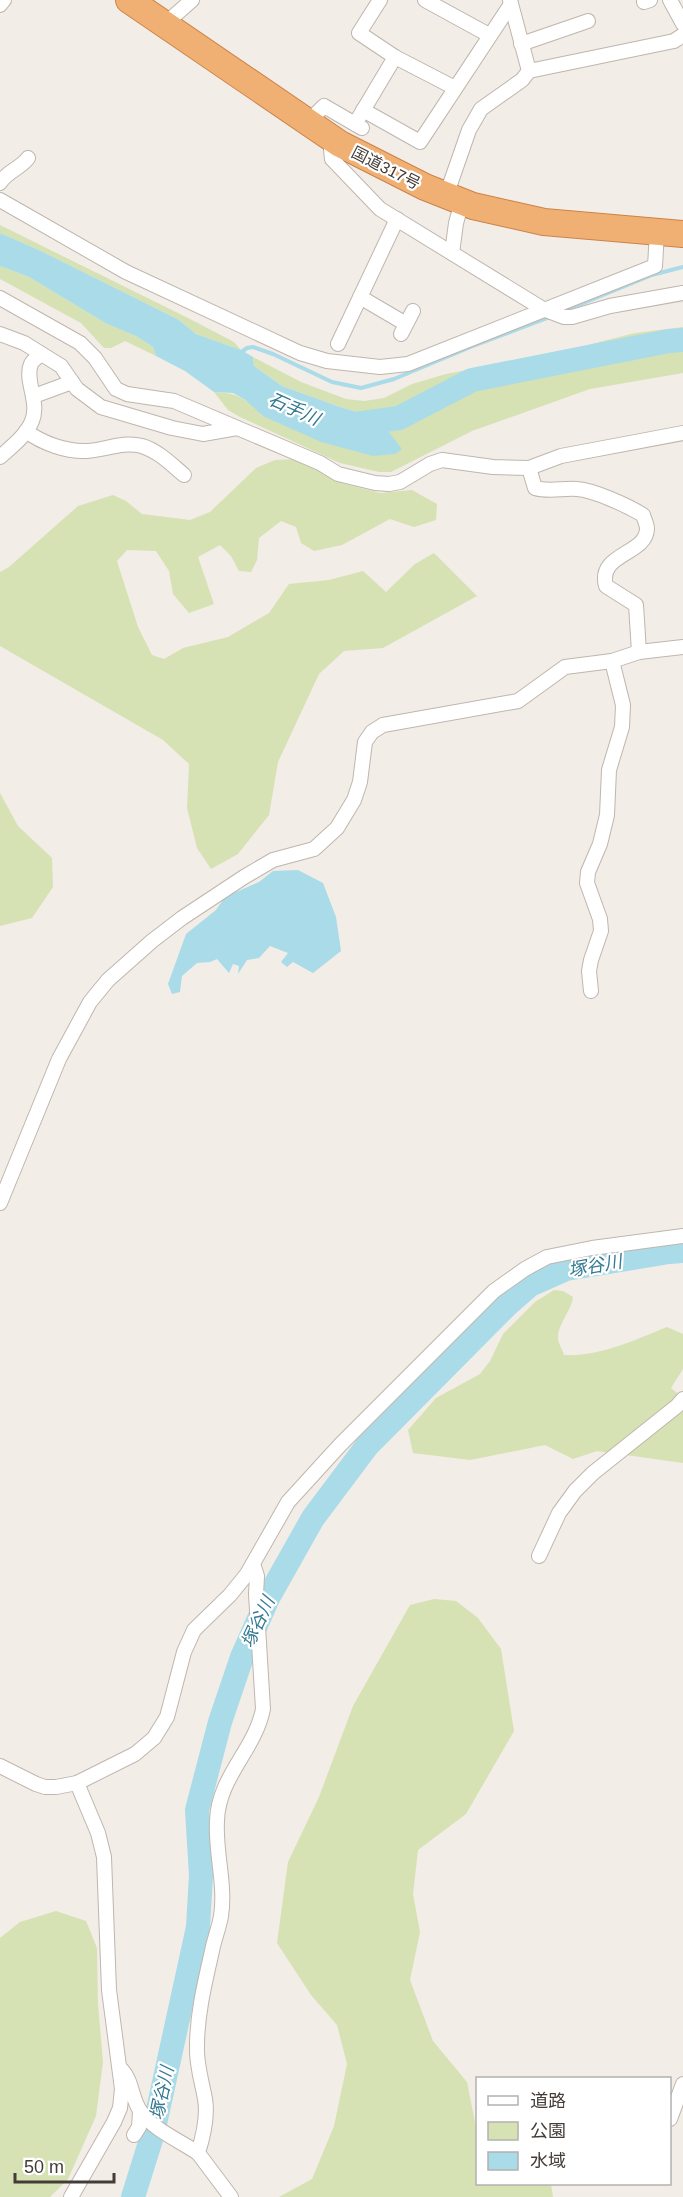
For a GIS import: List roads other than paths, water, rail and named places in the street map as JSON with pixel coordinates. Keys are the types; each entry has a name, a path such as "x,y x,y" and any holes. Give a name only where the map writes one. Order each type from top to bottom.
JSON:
{"highway":[{"name":"国道317号","path":"129,0 334,140 389,171 454,199 544,222 683,234"}],"street":[{"path":"0,5 4,0"},
{"path":"165,24 192,0"},
{"path":"380,0 359,33 395,57 455,88"},
{"path":"424,0 489,35"},
{"path":"670,0 683,24"},
{"path":"363,110 420,142 510,2"},
{"path":"510,2 529,71"},
{"path":"521,44 588,21"},
{"path":"452,254 456,223 454,199 469,130 481,109 522,80 529,71 674,41 683,35"},
{"path":"308,122 324,106 359,126 363,110 395,57"},
{"path":"334,140 331,150 332,159 380,209 543,309 564,317 572,317 610,306 683,293"},
{"path":"0,183 2,178 23,165 28,158"},
{"path":"0,200 126,272 258,334 327,361 380,367 408,364 655,266 657,232"},
{"path":"338,344 397,219"},
{"path":"360,297 403,329 413,311"},
{"path":"0,298 80,343 95,358 116,389 127,394 174,401 320,463 338,474 375,483 400,482 430,464 442,460 493,467 529,468 561,456 683,433"},
{"path":"0,334 24,343 61,366 77,389 101,407 172,428 203,434 239,427"},
{"path":"0,457 31,423 34,414 34,396 30,377 31,364 41,354"},
{"path":"34,396 72,382"},
{"path":"26,431 48,443 70,450 87,451 128,444 144,447 163,457 183,475"},
{"path":"529,468 535,488 544,490 581,489 629,506 643,515 647,529 643,540 606,568 603,577 606,586 636,605 639,652"},
{"path":"0,1203 59,1059 90,1002 108,980 182,918 273,860 314,849 337,828 354,800 360,782 365,742 372,732 383,725 518,701 566,667 612,661 639,652 683,647"},
{"path":"591,991 589,971 601,931 600,919 587,883 588,872 600,844 607,815 609,770 622,727 623,705 612,661"},
{"path":"0,1766 45,1787 77,1783 135,1754 154,1738 167,1718 189,1639 207,1616 230,1595 253,1564 288,1502 494,1292 525,1269 547,1257 592,1248 683,1236"},
{"path":"539,1557 559,1513 575,1491 593,1473 677,1407 683,1399"},
{"path":"198,2153 203,2135 206,2101 201,2085 196,2048 199,2016 221,1915 217,1820 220,1798 230,1775 245,1754 260,1725 263,1709 257,1576 253,1564"},
{"path":"71,2197 114,2122 120,2108 122,2089 109,1990 104,1857 98,1833 77,1783"},
{"path":"120,2067 128,2077 145,2116 198,2153 231,2197"},
{"path":"671,2115 682,2090"},
{"path":"134,2135 145,2116"}],"water":[{"path":"0,233 179,320 196,334 241,350 253,357 254,366 282,386 360,413 375,414 402,449 395,454 373,456 321,442 263,416 244,399 233,393 214,392 185,371 156,356 153,347 136,336 107,324 29,277 0,266"},
{"path":"298,870 323,883 336,917 341,951 313,973 293,962 287,967 281,962 288,953 270,946 259,958 247,960 238,974 239,966 233,964 229,973 217,959 197,963 182,976 180,992 172,994 168,984 186,934 216,910 225,897 259,882 273,871"}],"waterway":[{"path":"564,311 652,275 683,267"},
{"path":"240,353 253,347 332,382 361,388 394,379 550,317"},
{"name":"石手川","path":"348,425 399,418 472,380 683,340"},
{"name":"塚谷川","path":"133,2197 153,2133 198,1927 201,1875 197,1810 220,1722 242,1657 269,1596 313,1518 367,1446 506,1306 530,1285 566,1269 683,1251"}]}
